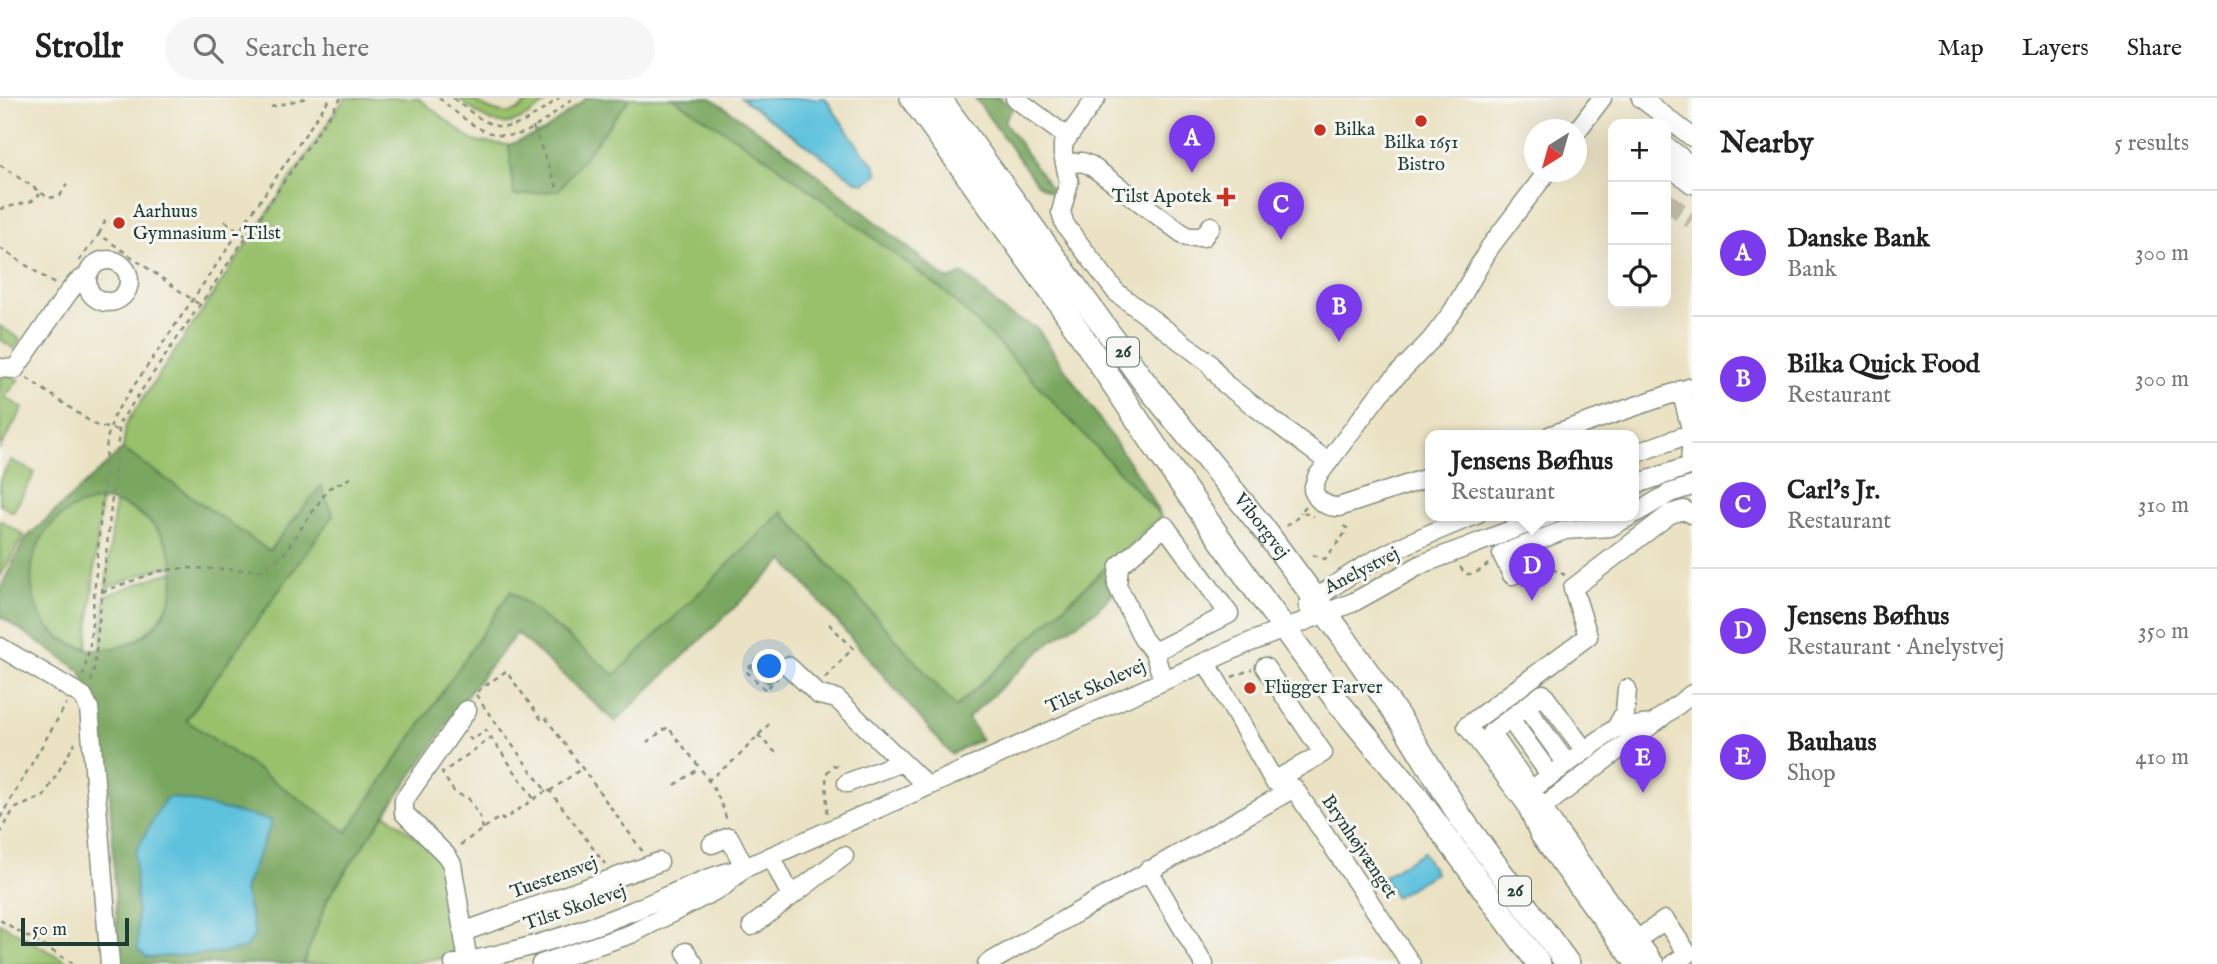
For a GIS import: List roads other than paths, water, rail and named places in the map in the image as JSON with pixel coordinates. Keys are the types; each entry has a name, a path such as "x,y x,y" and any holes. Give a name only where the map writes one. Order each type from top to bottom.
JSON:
{"main road":[{"name":"Viborgvej","path":"912,98 1065,311 1160,455 1284,628 1338,702 1413,792 1539,964"},
{"name":"Viborgvej","path":"939,98 1142,379 1256,518 1320,606 1405,727 1461,818 1568,964"}],"street":[{"path":"1015,98 1067,137"},
{"path":"1096,98 1063,144 1069,182 1061,212 1065,225 1116,292 1208,362 1226,384 1328,462"},
{"path":"1587,119 1602,98"},
{"path":"1641,98 1655,118 1692,137"},
{"path":"1671,150 1692,166"},
{"path":"1065,163 1082,162 1090,165 1187,237 1203,237 1211,226"},
{"path":"1671,168 1692,184"},
{"path":"1425,479 1339,507 1326,505 1315,496 1314,483 1328,462 1380,393 1438,331 1453,311 1490,247 1539,182"},
{"path":"7,369 78,282 82,271"},
{"path":"1566,430 1687,389 1692,433 1691,466 1639,483"},
{"path":"1639,452 1692,433"},
{"path":"1639,510 1670,493 1692,486"},
{"path":"1635,964 1540,836 1527,804 1468,726 1588,636 1577,584 1670,514 1684,510 1692,514"},
{"name":"Anelystvej","path":"1284,628 1320,606 1351,573 1460,521"},
{"name":"Anelystvej","path":"1320,606 1354,602 1422,564 1535,521"},
{"path":"1538,566 1512,575 1503,554 1565,530 1610,527 1620,521"},
{"path":"1635,521 1643,534"},
{"path":"1154,652 1229,614 1164,526 1119,566 1117,585 1143,639 1154,652 1163,680"},
{"name":"Tilst Skolevej","path":"461,963 556,938 628,913 720,873 745,867 1284,628"},
{"path":"0,647 79,694 89,708 110,964"},
{"path":"1206,662 1274,781 1324,753 1265,667"},
{"path":"784,670 817,693 837,699 927,786"},
{"path":"1531,790 1616,727 1625,712 1627,689"},
{"path":"1584,751 1543,694 1491,733 1555,827 1656,964"},
{"path":"1543,807 1692,694"},
{"path":"1525,707 1567,764"},
{"path":"461,963 463,932 452,864 404,813 404,800 467,710"},
{"path":"1510,719 1551,776"},
{"path":"1616,727 1652,724"},
{"path":"847,783 902,762"},
{"name":"Brynhøjvænget","path":"987,964 1294,788 1411,964"},
{"path":"712,844 729,837 745,867"},
{"path":"771,856 791,896"},
{"path":"752,926 844,856"},
{"name":"Tuestensvej","path":"463,932 655,864"},
{"name":"Tilst Skolevej","path":"541,964 566,961 631,934 724,886 745,867"},
{"path":"1148,870 1204,964"},
{"path":"1638,939 1665,920 1688,954 1673,964"},
{"path":"556,938 566,961"}],"water":[{"path":"741,98 825,98 861,150 875,165 878,174 865,183 856,181"},
{"path":"173,797 272,821 244,889 255,935 245,948 228,952 147,958 138,950 135,853 165,799"},
{"path":"1423,852 1435,873 1395,897 1383,877"}],"tunnel":[{"path":"1671,205 1692,220"}],"place":[{"name":"Bilka 1651 Bistro","path":"1421,121"},
{"name":"Bilka","path":"1320,130"},
{"name":"Danske Bank","path":"1192,173"},
{"name":"Tilst Apotek","path":"1226,197"},
{"name":"Aarhuus Gymnasium - Tilst","path":"119,223"},
{"name":"Carl's Jr.","path":"1281,240"},
{"name":"Bilka Quick Food","path":"1339,342"},
{"name":"Jensens Bøfhus","path":"1532,601"},
{"name":"Flügger Farver","path":"1250,688"},
{"name":"Bauhaus","path":"1643,793"}]}
